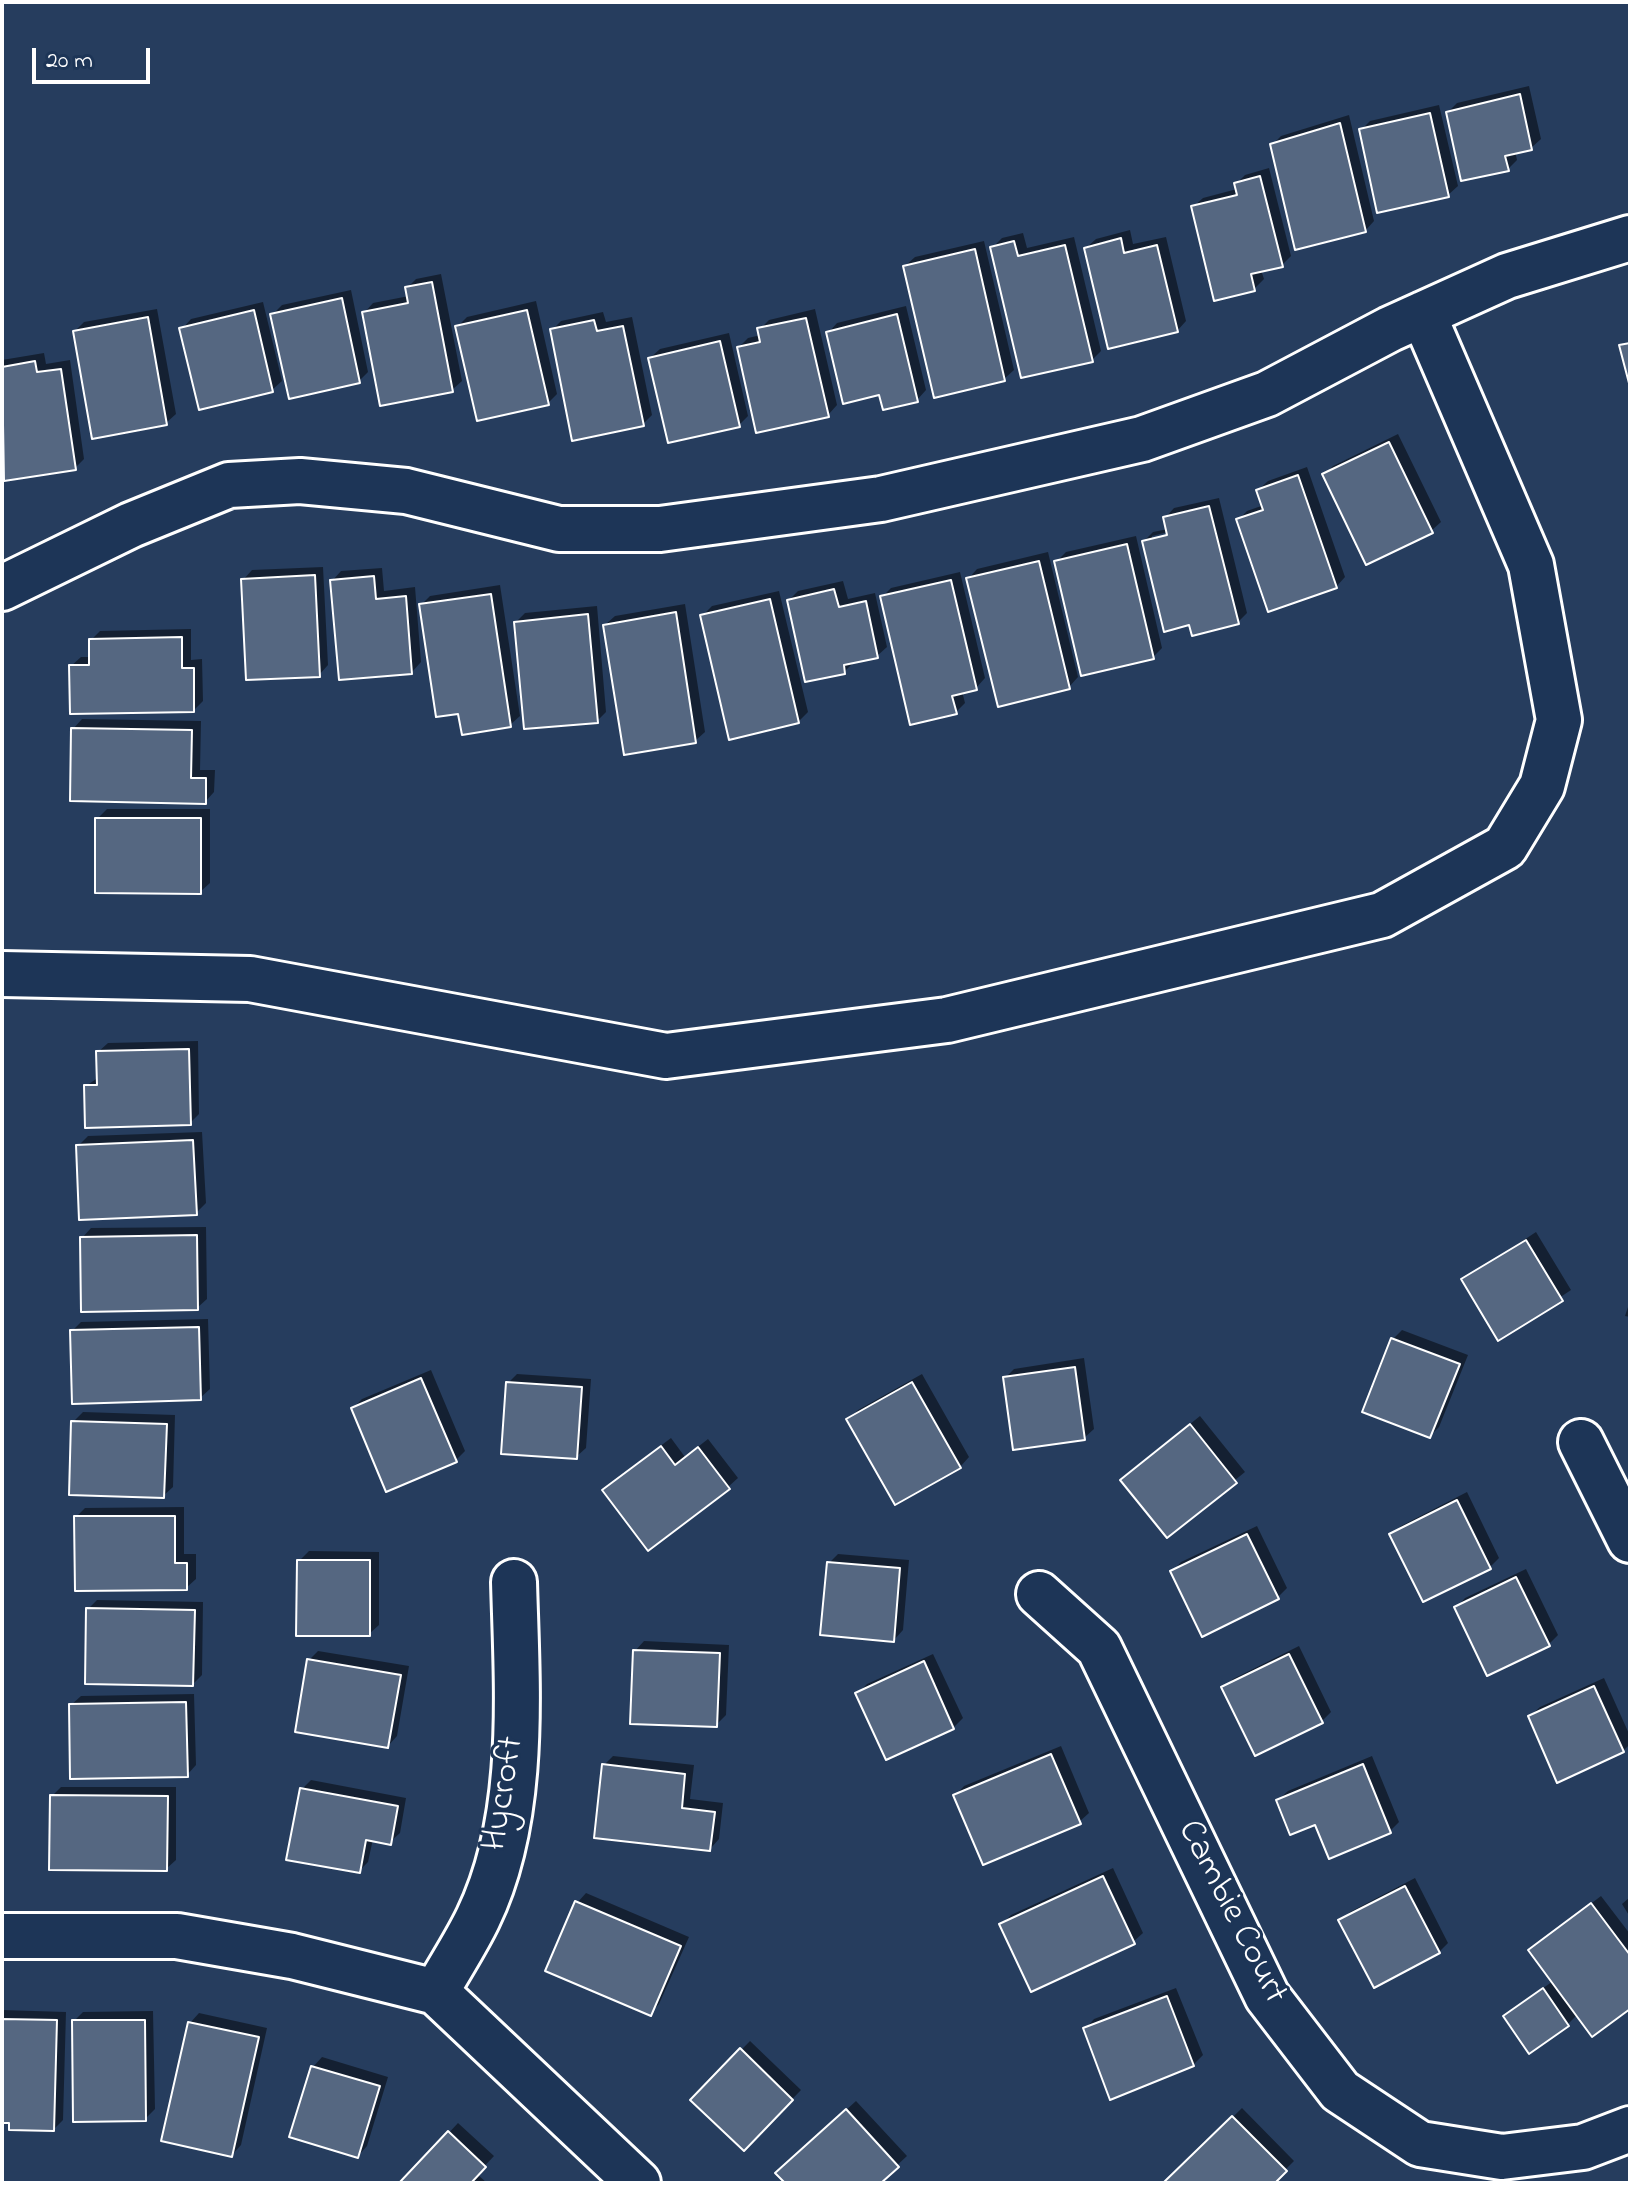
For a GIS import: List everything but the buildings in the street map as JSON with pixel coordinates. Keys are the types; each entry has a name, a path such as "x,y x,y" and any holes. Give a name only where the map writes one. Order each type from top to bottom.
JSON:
{"street":[{"path":"2,588 131,525 229,485 300,481 406,491 559,529 660,529 881,499 1142,439 1267,394 1423,314 1507,276 1630,238"},
{"path":"2,974 250,979 666,1056 947,1020 1382,915 1505,847 1542,786 1559,720 1531,565 1423,314"},
{"path":"1581,1442 1630,1540"},
{"name":"Hycroft","path":"436,1992 479,1916 514,1786 517,1700 514,1582"},
{"name":"Cambie Court","path":"1039,1594 1099,1648 1267,1996 1340,2091 1420,2144 1502,2157 1583,2147 1630,2129"},
{"path":"2,1936 177,1936 292,1956 436,1992 638,2183"}]}
